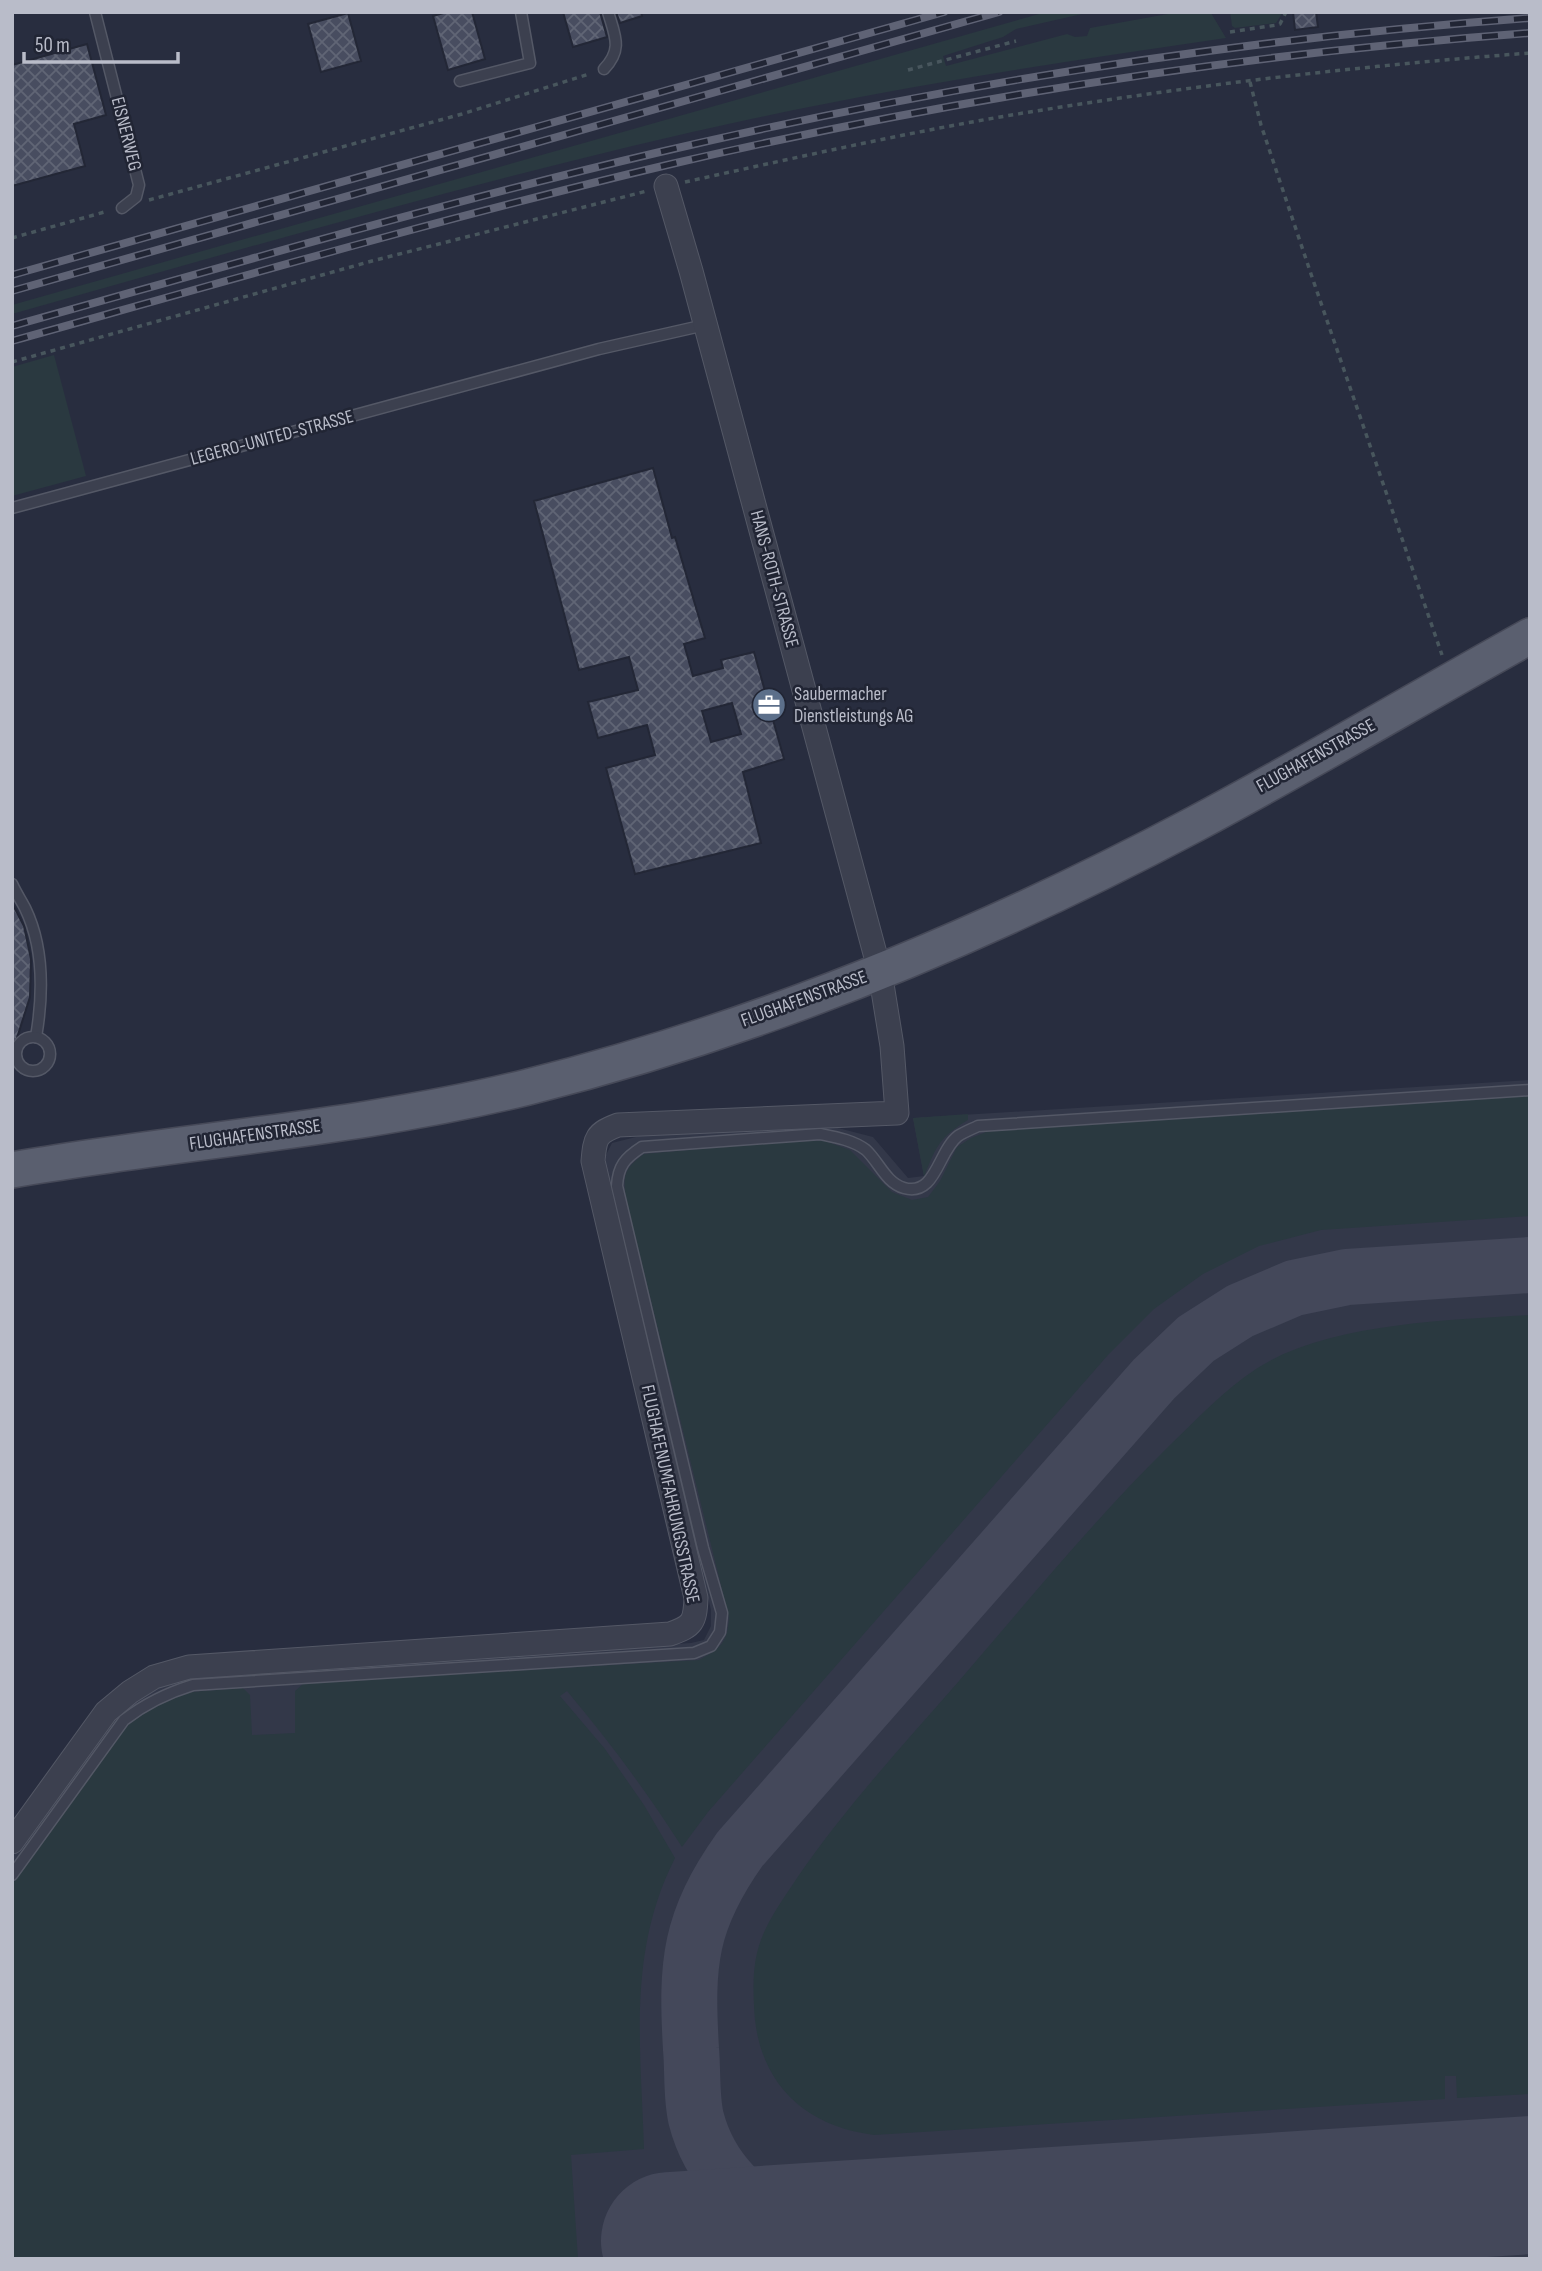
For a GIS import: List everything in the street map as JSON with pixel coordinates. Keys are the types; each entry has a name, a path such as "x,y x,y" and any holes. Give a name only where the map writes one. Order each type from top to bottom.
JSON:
{"main road":[{"name":"FLUGHAFENSTRASSE","path":"12,1170 358,1121 506,1092 674,1044 880,972 1043,900 1160,842 1530,636"}],"street":[{"name":"HANS-ROTH-STRASSE","path":"666,186 880,972"},
{"name":"FLUGHAFENUMFAHRUNGSSTRASSE","path":"12,1842 106,1712 154,1677 189,1667 670,1634 687,1628 695,1616 696,1598 593,1161 595,1140 603,1130 618,1125 897,1113 892,1046 880,972"}],"lane":[{"name":"EISNERWEG","path":"95,12 139,185 136,198 122,208"},
{"path":"460,81 530,63 521,12"},
{"path":"604,69 615,56 616,48 608,12"},
{"name":"LEGERO-UNITED-STRASSE","path":"12,508 599,349 705,325"},
{"path":"12,884 26,909 39,954 40,1013 36,1037"},
{"path":"12,1875 124,1720 143,1705 170,1692 193,1685 694,1653 711,1647 720,1632 722,1613 703,1548 617,1186 617,1171 625,1158 642,1147 820,1134 841,1138 865,1150 893,1183 905,1188 916,1183 930,1182 941,1159 957,1137 978,1126 1530,1090"}],"path":[{"path":"1230,32 1277,25 1286,12"},
{"path":"908,70 1016,41"},
{"path":"12,362 384,258 666,186 967,123 1250,81 1387,65 1530,53"},
{"path":"12,239 462,114 604,69"},
{"path":"1250,81 1261,125 1291,215 1450,680"}],"shaded area":[{"path":"1046,12 1091,12 1016,29 1003,37 943,56 946,66 1067,34 1075,37 1087,36 1090,28 1179,12 1211,13 1226,38 928,84 658,140 380,211 12,314 12,305"},
{"path":"1230,12 1283,12 1276,23 1235,28 1232,26"},
{"path":"54,355 86,476 12,496 12,367"},
{"path":"1530,1080 1530,2259 12,2259 12,1858 108,1724 141,1695 168,1682 199,1676 704,1640 711,1626 711,1610 605,1175 606,1155 612,1143 640,1136 834,1127 873,1137 908,1178 924,1176 913,1118"},
{"path":"1530,1095 1530,1216 1321,1230 1259,1246 1203,1274 1154,1309 1108,1355 708,1812 682,1847 583,1710 567,1691 560,1696 605,1749 644,1805 675,1858 649,1929 643,1965 640,2037 644,2149 571,2155 578,2259 12,2259 12,1884 123,1728 157,1705 190,1692 243,1688 250,1695 252,1735 295,1733 295,1691 304,1683 699,1660 722,1644 729,1618 626,1199 626,1173 644,1154 789,1141 825,1141 850,1150 892,1192 912,1200 928,1197 940,1181 957,1147 991,1130"},
{"path":"968,1114 968,1120 940,1143 924,1177 913,1118"},
{"path":"1530,1315 1530,2094 1457,2098 1456,2076 1445,2076 1445,2099 874,2135 848,2130 825,2121 804,2109 787,2094 763,2055 754,2005 757,1953 774,1914 815,1852 875,1777 1114,1503 1233,1386 1256,1369 1285,1354 1317,1342 1388,1327"}],"building":[{"path":"447,12 472,12 485,59 448,70 433,16"},
{"path":"563,12 600,12 607,37 573,47"},
{"path":"616,12 641,12 642,16 620,23"},
{"path":"1293,12 1316,12 1318,27 1295,30"},
{"path":"348,13 361,61 321,72 308,24"},
{"path":"87,44 106,115 74,124 85,166 12,186 12,65"},
{"path":"653,468 672,538 675,537 705,638 684,644 693,676 723,668 721,660 754,652 784,759 743,772 761,843 635,874 606,768 655,755 647,725 598,738 588,702 638,690 629,657 579,670 534,501","holes":["732,703 741,734 711,742 702,711"]},
{"path":"12,903 24,926 31,959 30,997 16,1041 12,1041"}],"taxiway":[{"path":"845,2230 797,2224 779,2217 746,2197 720,2170 702,2137 696,2118 689,1992 694,1944 710,1899 740,1849 1154,1379 1196,1339 1240,1311 1294,1288 1347,1277 1530,1265"}],"runway":[{"path":"670,2241 1530,2185"}],"railway":[{"path":"12,275 944,12"},
{"path":"12,291 999,12"},
{"path":"12,326 497,192 660,152 875,106 1092,68 1202,52 1311,38 1530,18"},
{"path":"12,341 502,206 667,165 880,119 1096,82 1204,67 1313,53 1530,33"}],"place":[{"name":"Saubermacher Dienstleistungs AG","path":"769,705"}]}
